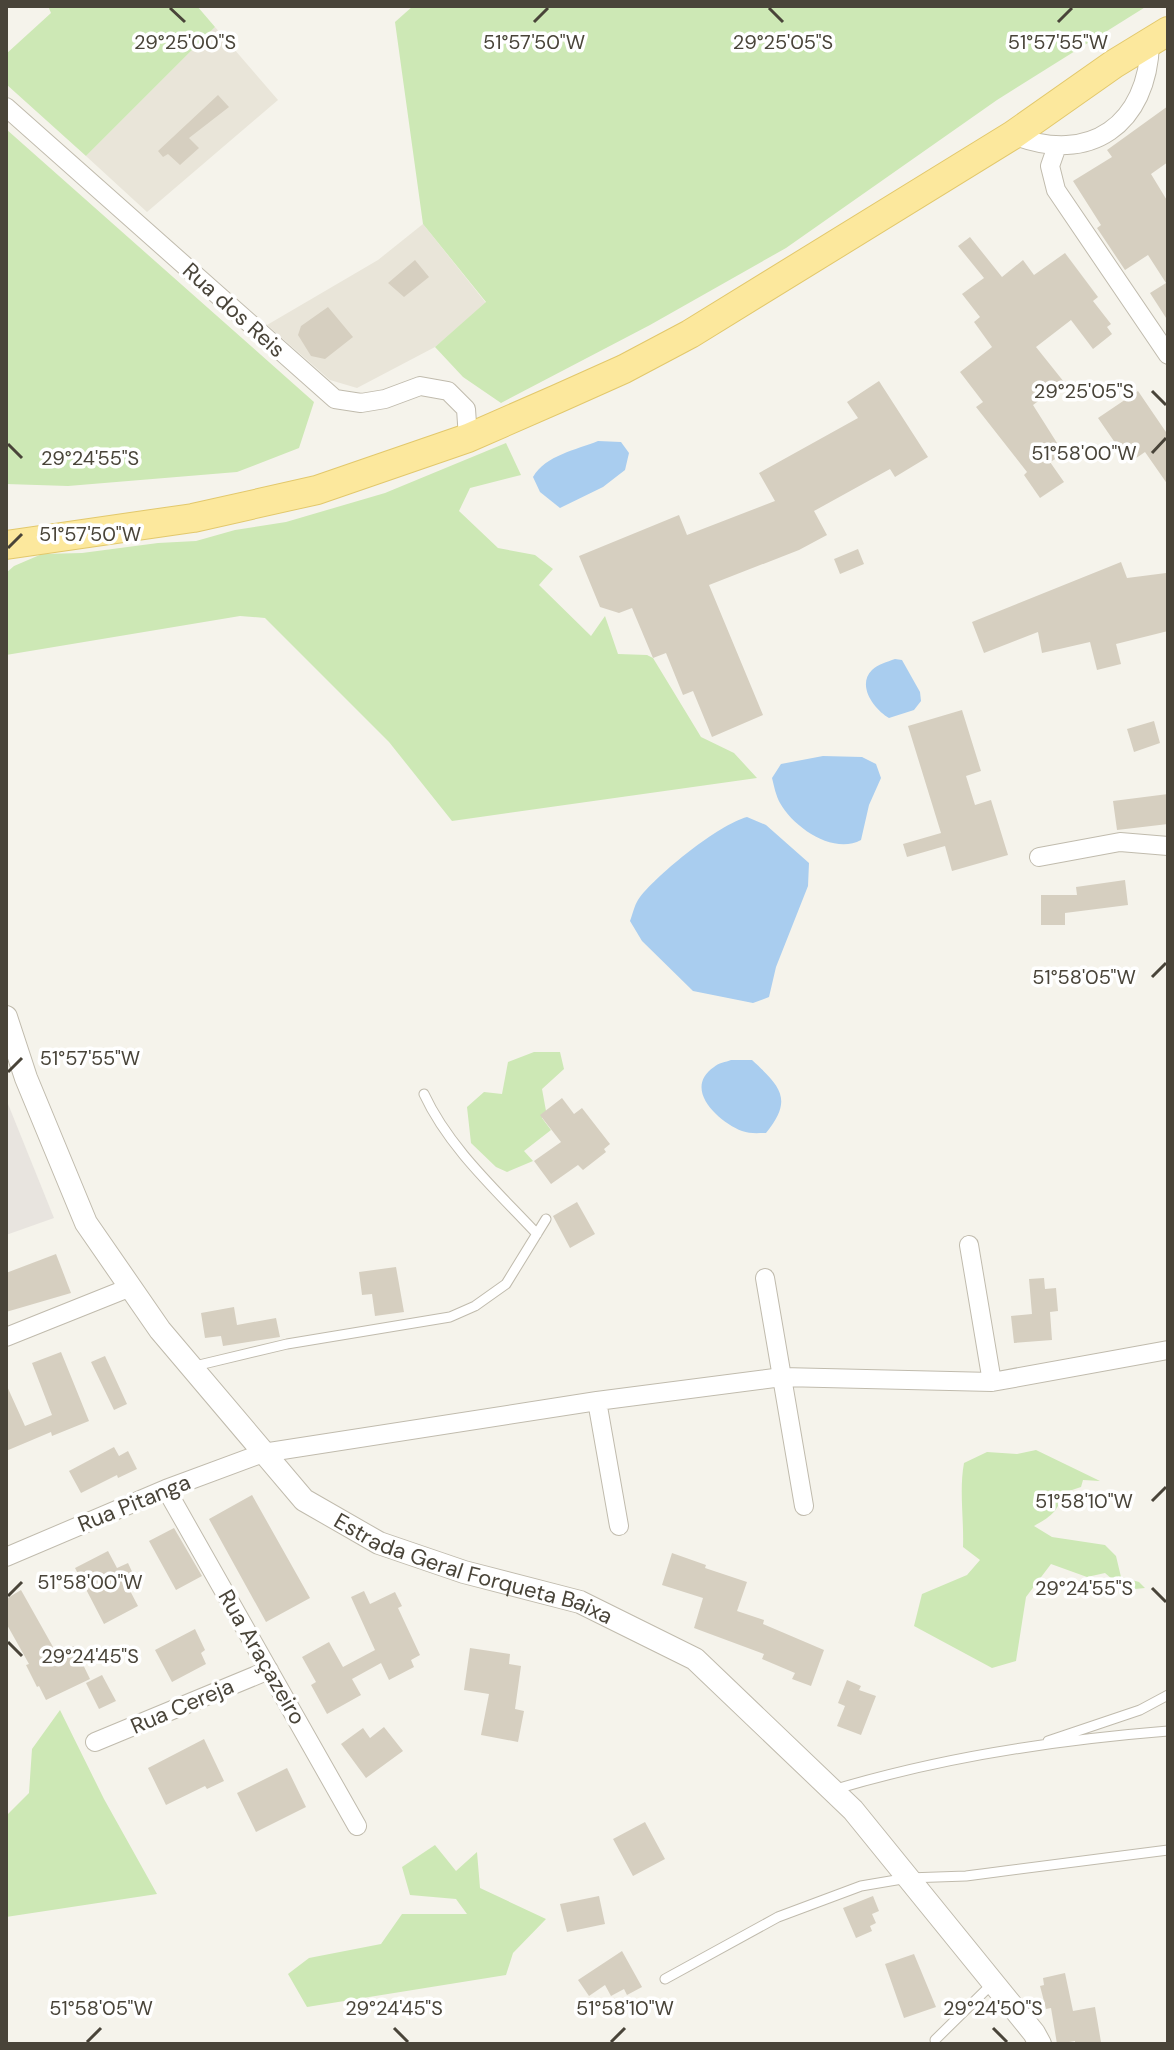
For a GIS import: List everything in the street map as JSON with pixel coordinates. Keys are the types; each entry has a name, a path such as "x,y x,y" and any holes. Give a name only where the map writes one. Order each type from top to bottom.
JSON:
{"main road":[{"path":"6,545 193,518 240,508 317,490 468,438 624,369 690,334 1013,135 1114,64 1159,53"}],"street":[{"path":"1013,135 1034,143 1057,146 1096,138 1113,128 1138,101 1159,53"},
{"name":"Rua dos Reis","path":"6,107 335,399 361,403 385,399 420,386 448,391 466,409 468,438"},
{"path":"1057,146 1050,166 1056,190 1168,355"},
{"path":"1039,857 1120,842 1168,846"},
{"name":"Estrada Geral Forqueta Baixa","path":"6,1017 26,1078 86,1223 160,1330 304,1500 379,1543 464,1572 580,1602 695,1659 853,1810 994,1982 1040,2044"},
{"path":"969,1245 992,1382"},
{"path":"765,1278 804,1506"},
{"path":"6,1337 131,1287"},
{"name":"Rua Pitanga","path":"6,1557 166,1489 263,1453 597,1401 782,1377 992,1382 1168,1350"},
{"path":"597,1401 619,1526"},
{"name":"Rua Araçazeiro","path":"166,1489 357,1826"},
{"name":"Rua Cereja","path":"95,1742 269,1670"}],"lane":[{"path":"424,1094 431,1110 464,1155 537,1234"},
{"path":"191,1367 287,1344 450,1317 475,1306 506,1284 546,1219"},
{"path":"1033,1746 1140,1710 1168,1695"},
{"path":"833,1790 893,1772 1033,1746 1168,1731"},
{"path":"665,1979 778,1917 861,1886 908,1878 966,1876 1168,1850"},
{"path":"935,2040 994,1982"}],"shaded area":[{"path":"215,27 278,100 147,212 86,156"},
{"path":"423,224 486,303 435,347 357,388 330,380 267,325 378,260"},
{"path":"6,1099 54,1218 6,1235"}],"green space":[{"path":"48,6 197,6 215,27 86,156 6,84 6,54 51,13"},
{"path":"413,6 1147,6 997,100 786,248 650,325 501,403 463,377 435,347 486,302 423,224 395,22"},
{"path":"6,129 314,402 299,448 237,472 68,486 6,484"},
{"path":"506,443 521,475 470,488 459,511 498,548 535,555 553,569 539,585 591,636 605,616 618,654 653,658 701,737 734,753 757,778 452,821 389,742 265,618 240,616 6,655 6,573 14,566 42,554 196,541 235,530 286,522 385,493"},
{"path":"534,1052 560,1052 564,1069 542,1089 546,1111 542,1118 551,1130 524,1151 533,1161 507,1172 496,1167 471,1143 467,1107 484,1092 502,1094 508,1062"},
{"path":"1036,1450 1100,1481 1083,1480 1081,1487 1063,1493 1053,1513 1034,1526 1052,1537 1105,1545 1116,1556 1121,1577 1139,1582 1145,1588 1125,1590 1105,1573 1087,1577 1051,1564 1026,1597 1016,1661 992,1668 914,1626 922,1594 967,1575 980,1560 963,1547 964,1463 987,1452 1017,1454"},
{"path":"60,1710 104,1799 157,1894 6,1917 6,1816 29,1793 32,1749"},
{"path":"435,1845 456,1871 477,1852 480,1888 546,1919 513,1953 506,1975 307,2007 288,1974 309,1958 381,1944 402,1914 467,1914 456,1899 410,1895 402,1867"}],"water":[{"path":"598,441 621,442 629,453 625,470 603,487 560,508 540,492 533,477 546,463"},
{"path":"895,659 902,660 920,692 921,701 914,710 889,718 873,704 866,683 874,668"},
{"path":"823,756 862,757 876,764 881,778 869,805 861,840 839,844 816,836 795,821 779,800 772,778 781,764"},
{"path":"747,817 766,825 809,863 808,886 776,967 769,997 753,1003 693,991 642,941 630,921 638,899 661,876 705,840"},
{"path":"731,1060 752,1060 770,1078 780,1094 780,1111 766,1133 748,1133 733,1127 707,1104 702,1085 705,1076 716,1066"}],"building":[{"path":"218,95 229,107 189,138 199,148 180,165 168,154 163,157 158,151"},
{"path":"1168,106 1168,162 1151,174 1168,202 1168,321 1150,293 1166,283 1148,255 1125,270 1097,228 1101,225 1073,181 1112,157 1107,150"},
{"path":"970,237 1002,277 1023,260 1034,275 1065,253 1098,297 1093,301 1111,324 1107,327 1112,334 1093,349 1071,320 1036,347 1064,382 1033,405 1064,454 1050,462 1064,482 1040,498 1024,475 1027,472 976,407 983,402 960,372 992,347 974,322 980,317 962,294 984,278 958,246"},
{"path":"415,260 429,277 404,297 388,283"},
{"path":"328,307 353,337 325,359 311,356 298,335 301,326"},
{"path":"879,381 928,457 895,477 890,469 814,511 827,535 799,550 709,585 763,715 712,737 693,691 683,695 666,653 653,658 632,608 619,613 600,607 579,556 679,515 687,535 775,501 759,473 858,418 847,402"},
{"path":"1138,391 1168,435 1168,485 1145,452 1129,463 1098,418"},
{"path":"858,549 864,564 840,574 834,559"},
{"path":"1121,562 1127,578 1166,573 1168,631 1116,644 1121,664 1097,670 1090,642 1042,653 1038,632 984,653 972,622"},
{"path":"962,710 981,771 966,776 975,805 991,800 1008,855 952,871 945,846 907,857 903,844 941,833 908,726"},
{"path":"1154,721 1160,743 1134,752 1127,729"},
{"path":"1168,794 1168,824 1117,830 1113,801"},
{"path":"1125,880 1128,905 1065,913 1065,925 1041,925 1041,895 1077,895 1076,887"},
{"path":"562,1098 574,1114 582,1108 610,1144 604,1149 606,1152 583,1170 578,1165 551,1184 534,1161 561,1142 540,1115"},
{"path":"577,1202 595,1234 570,1248 553,1216"},
{"path":"56,1254 71,1293 6,1312 6,1273"},
{"path":"396,1267 404,1312 375,1316 372,1294 362,1295 359,1272"},
{"path":"1044,1278 1045,1289 1056,1288 1058,1311 1050,1312 1052,1340 1014,1343 1011,1316 1032,1314 1029,1279"},
{"path":"234,1307 237,1325 276,1318 280,1337 223,1346 221,1336 205,1338 201,1313"},
{"path":"61,1352 89,1421 52,1436 51,1432 6,1451 6,1384 25,1426 52,1415 32,1363"},
{"path":"105,1356 127,1404 114,1410 91,1362"},
{"path":"114,1447 119,1456 128,1451 137,1469 81,1493 69,1471"},
{"path":"252,1495 310,1598 266,1622 209,1519"},
{"path":"174,1528 202,1576 176,1590 149,1541"},
{"path":"108,1551 117,1568 128,1563 135,1578 126,1583 138,1606 104,1624 75,1568"},
{"path":"672,1553 747,1582 737,1611 764,1620 763,1624 824,1650 811,1686 792,1679 795,1673 762,1659 764,1654 694,1628 703,1598 662,1585"},
{"path":"21,1590 57,1654 74,1646 90,1679 46,1700 6,1623 6,1599"},
{"path":"364,1591 370,1604 395,1592 402,1606 398,1608 420,1655 411,1660 414,1667 389,1680 381,1663 352,1679 361,1695 327,1714 311,1685 316,1682 302,1657 329,1642 343,1667 375,1650 351,1597"},
{"path":"195,1629 205,1650 201,1653 206,1664 172,1682 155,1650"},
{"path":"470,1648 510,1654 509,1664 521,1666 515,1709 524,1711 518,1742 481,1735 489,1694 464,1690"},
{"path":"102,1675 116,1701 99,1709 86,1683"},
{"path":"847,1680 861,1686 859,1690 876,1696 861,1735 837,1726 845,1706 838,1703"},
{"path":"384,1727 403,1751 366,1778 341,1744 363,1728 370,1738"},
{"path":"204,1739 224,1781 207,1789 205,1786 166,1805 148,1768"},
{"path":"287,1768 306,1807 256,1832 237,1793"},
{"path":"645,1822 665,1859 633,1876 613,1839"},
{"path":"599,1896 605,1924 567,1932 560,1904"},
{"path":"873,1896 879,1911 872,1914 876,1923 870,1926 872,1931 856,1938 843,1908"},
{"path":"622,1951 642,1987 627,1995 624,1989 611,1996 605,1985 589,1996 578,1980"},
{"path":"914,1954 936,2007 904,2018 885,1964"},
{"path":"1065,1973 1073,2011 1095,2007 1101,2042 1057,2044 1051,2008 1046,2009 1040,1986 1044,1985 1043,1978"}]}
